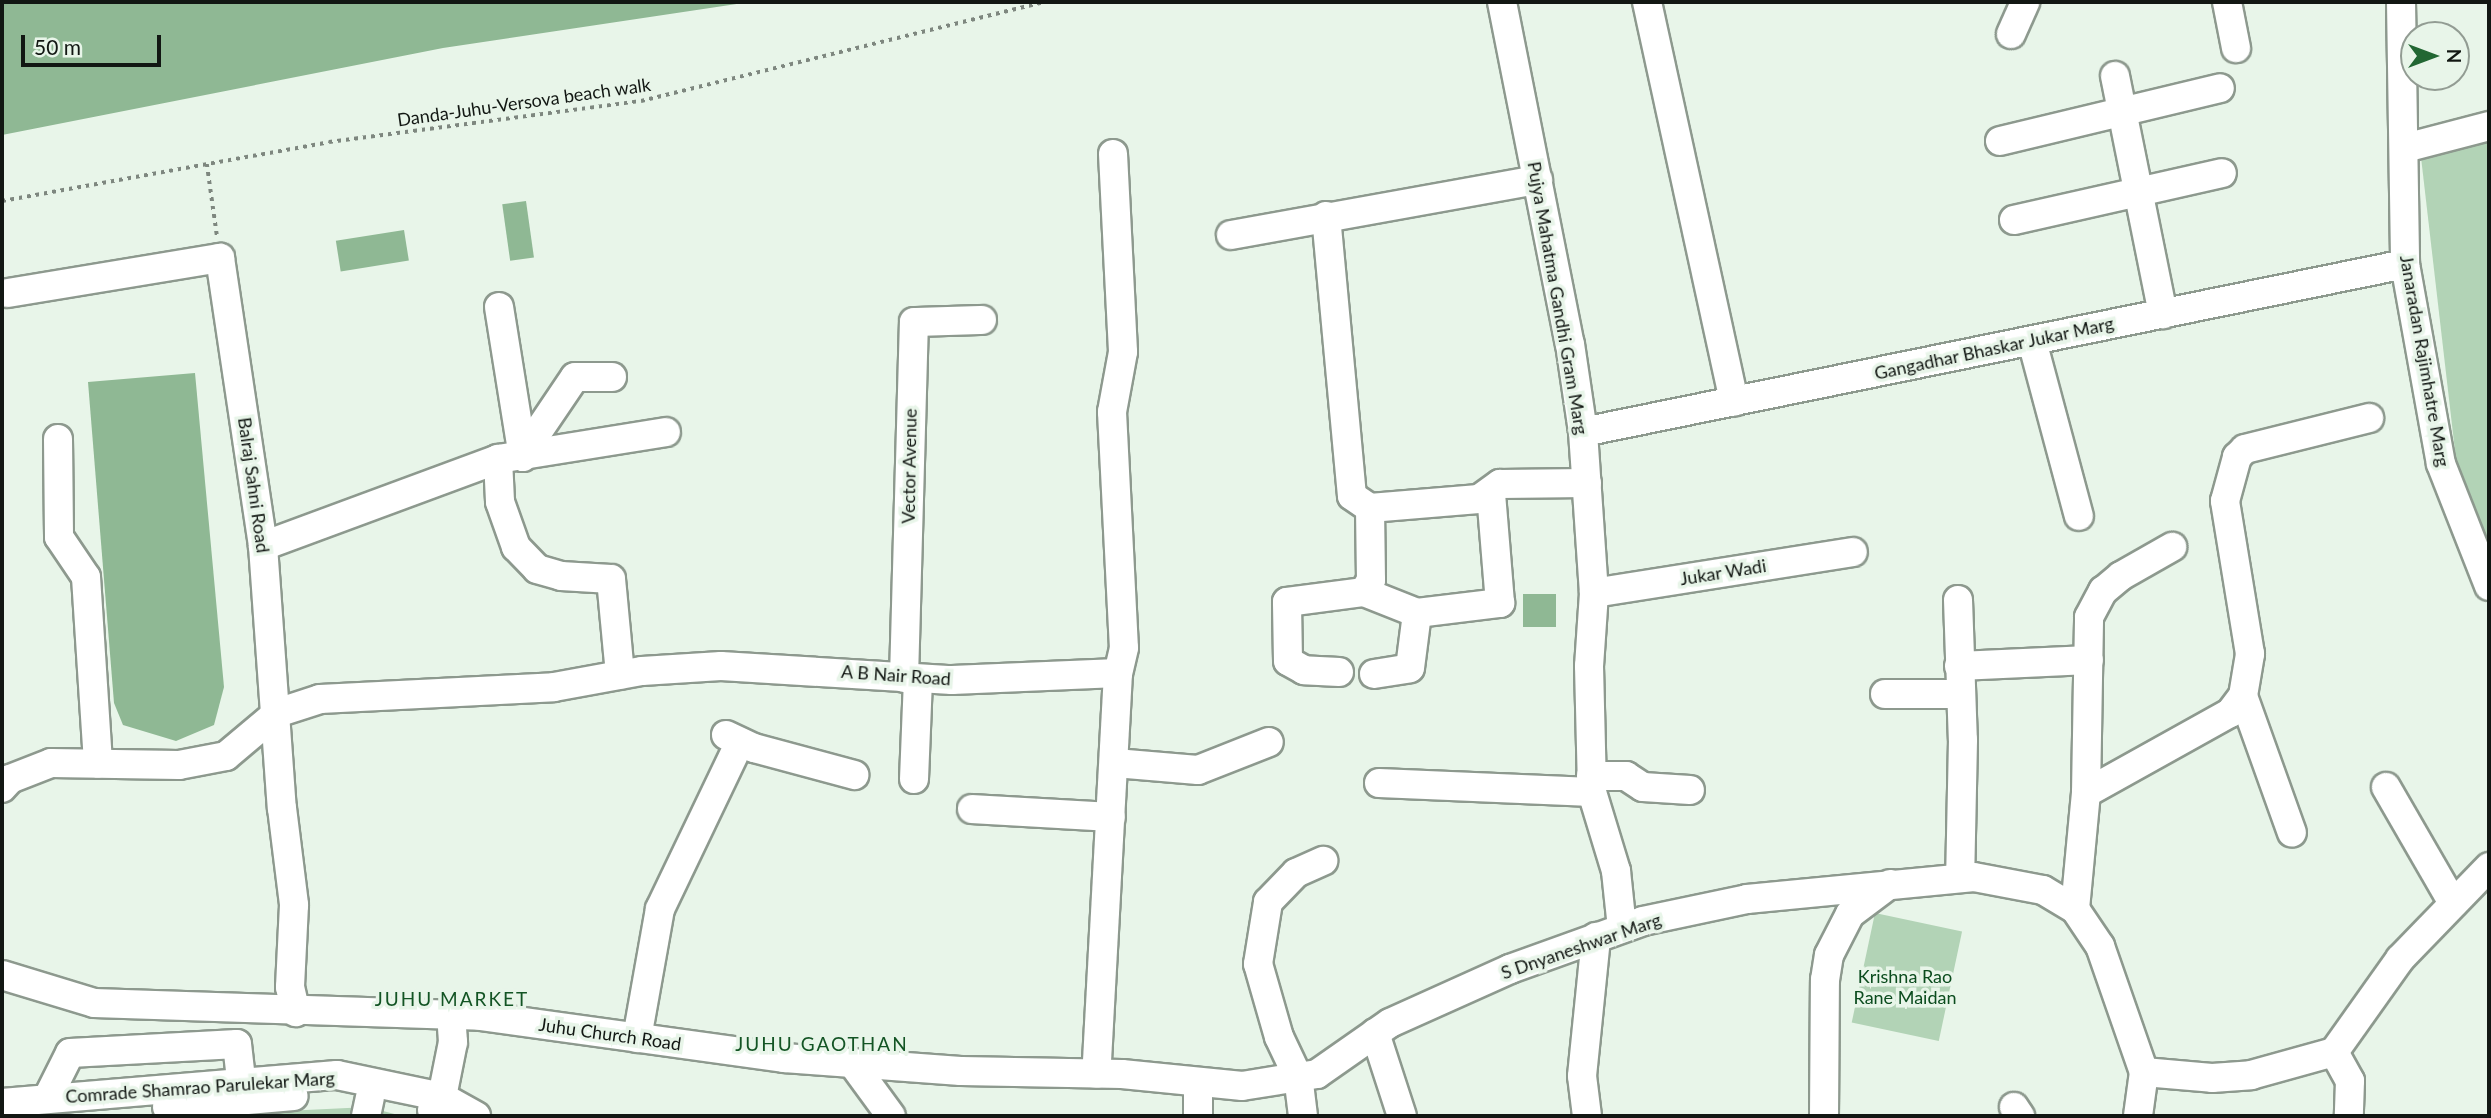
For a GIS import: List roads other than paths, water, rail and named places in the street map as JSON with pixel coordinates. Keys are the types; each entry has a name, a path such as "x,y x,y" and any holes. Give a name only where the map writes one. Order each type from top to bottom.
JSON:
{"street":[{"name":"Pujya Mahatma Gandhi Gram Marg","path":"1502,2 1538,180 1583,432 1587,483 1594,593 1588,666 1591,784 1616,871 1609,933 1582,1076 1587,1116"},
{"path":"1647,2 1734,401"},
{"path":"2011,34 2025,2"},
{"path":"2227,2 2236,48"},
{"name":"Janaradan Rajimhatre Marg","path":"2401,2 2404,264 2441,464 2489,586"},
{"path":"2115,76 2125,108 2163,314"},
{"path":"2000,141 2125,108 2220,88"},
{"path":"2404,148 2489,126"},
{"path":"1096,1073 1118,673 1124,648 1112,412 1124,352 1112,154"},
{"path":"2014,219 2222,173"},
{"path":"1231,235 1538,180"},
{"path":"1326,216 1352,496 1370,508 1479,499 1500,484 1587,483"},
{"name":"Balraj Sahni Road","path":"8,293 220,258 263,546 282,808 294,905 290,987 296,1012"},
{"name":"Gangadhar Bhaskar Jukar Marg","path":"1583,432 2404,264"},
{"path":"499,307 514,452 500,502 507,531 537,569 561,576 611,579 620,675"},
{"name":"Vector Avenue","path":"911,678 914,322 982,320"},
{"path":"2032,341 2079,516"},
{"path":"514,452 535,436 575,377 612,377"},
{"path":"2086,793 2230,713 2243,696 2250,654 2225,501 2231,467 2245,449 2369,418"},
{"path":"263,546 514,452 666,432"},
{"path":"58,439 59,537 86,577 98,764"},
{"path":"1339,672 1304,670 1288,661 1287,602 1364,592 1417,613 1500,603 1491,493"},
{"path":"1364,592 1371,580 1370,508"},
{"path":"2075,909 2086,793 2088,617 2096,601 2121,576 2172,547"},
{"name":"Jukar Wadi","path":"1594,593 1853,552"},
{"path":"1958,600 1960,878"},
{"path":"1374,674 1410,668 1417,613"},
{"path":"1885,694 2089,660"},
{"name":"A B Nair Road","path":"277,713 320,699 554,687 620,675 721,666 911,678 1118,673"},
{"path":"911,678 914,779"},
{"path":"2243,696 2292,833"},
{"path":"2,788 10,779 51,764 178,765 226,756 277,713"},
{"path":"637,1038 660,909 733,738 854,775"},
{"path":"1115,763 1198,770 1269,742"},
{"path":"1379,783 1591,784 1626,776 1643,787 1690,790"},
{"path":"2386,788 2453,903"},
{"path":"971,809 1111,817"},
{"path":"1303,1116 1298,1077 1279,1037 1258,964 1268,902 1296,873 1323,861"},
{"path":"2144,1072 2213,1078 2251,1075 2334,1052 2400,959 2489,867"},
{"name":"S Dnyaneshwar Marg","path":"1096,1073 1242,1086 1317,1074 1375,1033 1510,969 1609,933 1747,899 1960,878 2043,890 2075,909 2100,946 2144,1072 2138,1116"},
{"path":"1824,1116 1825,980 1829,955 1850,914 1890,884"},
{"name":"Juhu Church Road","path":"2,975 94,1003 451,1016 853,1064 1096,1073"},
{"path":"436,1109 453,1042 451,1016"},
{"path":"1375,1033 1402,1116"},
{"path":"55,1108 70,1053 237,1044 244,1091"},
{"path":"2334,1052 2350,1081 2349,1116"},
{"path":"853,1064 891,1116"},
{"name":"Comrade Shamrao Parulekar Marg","path":"55,1108 244,1091 337,1075 436,1109"},
{"path":"1198,1082 1198,1116"},
{"name":"Comrade Shamrao Parulekar Marg","path":"2,1103 164,1112 244,1091 341,1092 368,1107 436,1109 476,1116"}],"district":[{"name":"JUHU MARKET","path":"452,999"},
{"name":"JUHU GAOTHAN","path":"822,1044"}],"park label":[{"name":"Krishna Rao Rane Maidan","path":"1905,988"}]}
